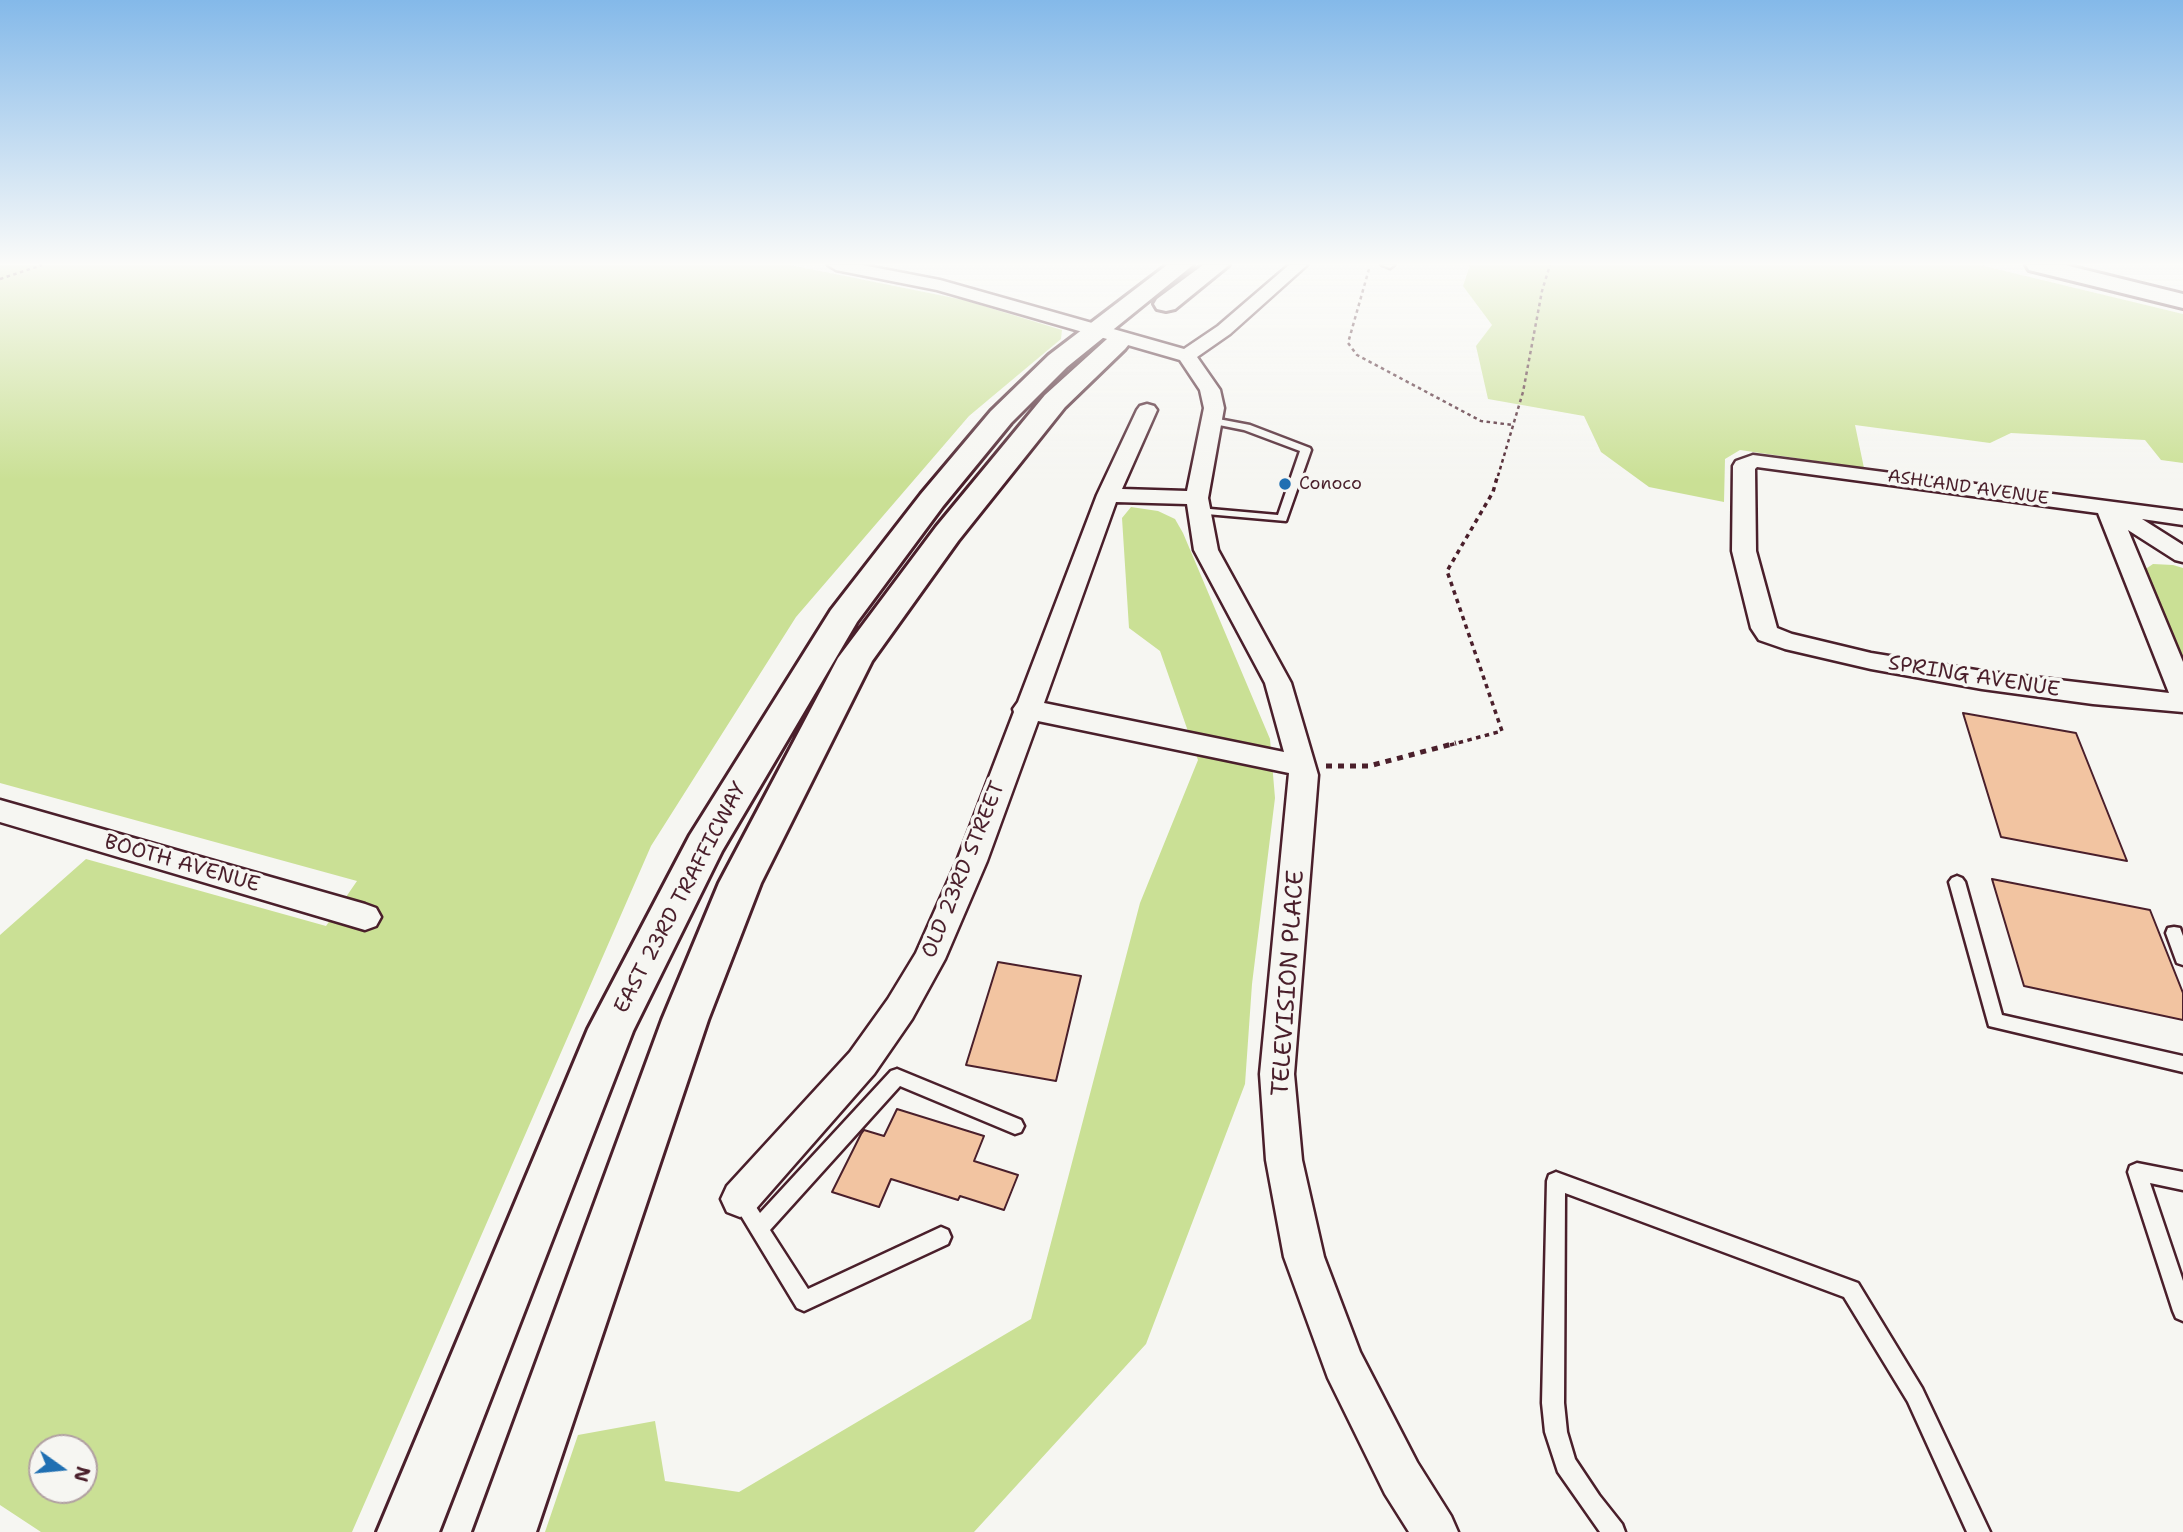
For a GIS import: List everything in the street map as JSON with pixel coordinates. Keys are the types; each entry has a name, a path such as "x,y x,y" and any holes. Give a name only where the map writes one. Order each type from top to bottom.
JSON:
{"main road":[{"name":"EAST 23RD TRAFFICWAY","path":"408,1532 611,1029 704,846 843,618 932,500 1001,417 1058,360 1104,336"},
{"name":"EAST 23RD TRAFFICWAY","path":"505,1532 685,1020 740,883 856,658 947,534 1107,336"}],"street":[{"path":"1108,495 1198,504 1214,408 1210,390 1186,356 1118,336"},
{"path":"1186,356 1215,336"},
{"name":"OLD 23RD STREET","path":"740,1199 862,1063 918,979 952,911 1108,495 1147,410"},
{"name":"ASHLAND AVENUE","path":"1768,634 1763,628 1744,551 1744,466 1753,461 2183,518"},
{"name":"TELEVISION PLACE","path":"1198,504 1206,550 1278,684 1304,775 1300,847 1277,1073 1283,1160 1304,1257 1343,1363 1401,1478 1435,1532"},
{"path":"2107,507 2183,555"},
{"path":"2107,507 2183,694"},
{"name":"SPRING AVENUE","path":"1768,634 1785,641 1858,658 1982,680 2094,695 2183,703"},
{"path":"1026,709 1301,766"},
{"name":"BOOTH AVENUE","path":"0,811 365,917"}],"lane":[{"path":"1198,504 1282,519 1306,450 1246,427 1213,421"},
{"path":"1957,882 1995,1021 2183,1064"},
{"path":"2174,933 2183,958"},
{"path":"759,1228 897,1077 1015,1126"},
{"path":"2183,1181 2137,1172 2183,1311"},
{"path":"1615,1532 1591,1503 1566,1464 1556,1432 1553,1403 1556,1181 1851,1290 1915,1395 1979,1532"},
{"path":"740,1199 804,1301 941,1237"}],"path":[{"path":"1350,336 1349,343 1357,355 1481,421 1513,425"},
{"path":"1301,766 1369,766 1502,731 1447,571 1493,492 1523,393 1534,336"}],"green space":[{"path":"0,336 1061,336 969,416 796,617 651,846 352,1532 41,1532 0,1505 0,935 86,859 326,926 357,881 0,783"},
{"path":"1483,336 2183,336 2183,463 2161,460 2145,440 2011,433 1990,443 1855,425 1864,468 1740,450 1725,459 1724,502 1649,487 1601,452 1584,416 1488,399 1476,346"},
{"path":"1131,507 1158,511 1175,519 1183,533 1270,739 1275,798 1252,984 1245,1084 1146,1344 974,1532 545,1532 578,1435 655,1421 665,1481 739,1492 1031,1319 1140,903 1198,760 1160,651 1129,628 1122,518"},
{"path":"2153,564 2183,568 2183,658 2144,570"}],"building":[{"path":"1963,713 2076,733 2127,861 2001,837"},
{"path":"1992,879 2150,910 2183,993 2183,1020 2024,986"},
{"path":"998,962 1081,976 1056,1081 966,1065"},
{"path":"897,1109 984,1136 974,1161 1018,1175 1004,1210 960,1196 958,1200 891,1179 879,1207 832,1192 864,1130 884,1136"}],"place":[{"name":"Conoco","path":"1285,484"}]}
